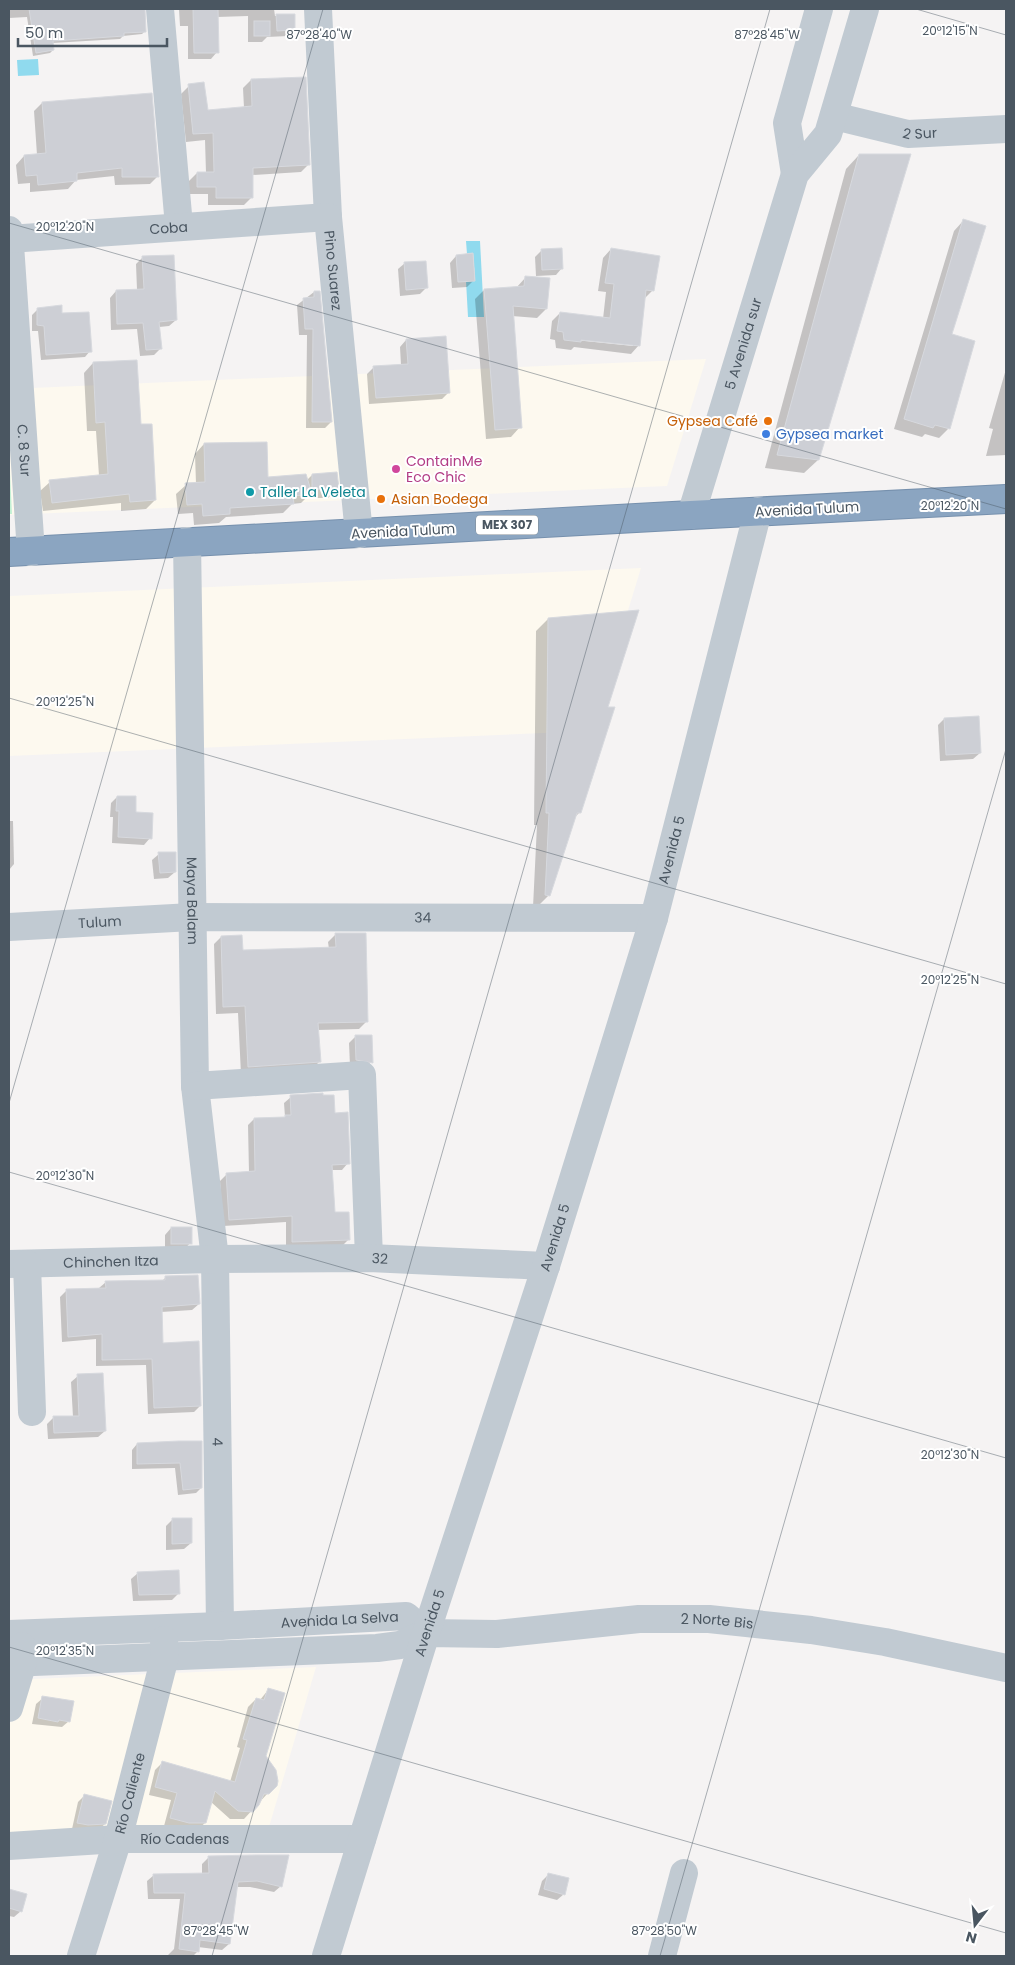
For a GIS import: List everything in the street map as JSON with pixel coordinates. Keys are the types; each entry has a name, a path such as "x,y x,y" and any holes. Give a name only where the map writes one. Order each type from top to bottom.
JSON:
{"highway":[{"name":"Avenida Tulum","path":"20,552 691,514 1006,499"}],"street":[{"path":"160,9 179,226"},
{"name":"Pino Suarez","path":"318,9 328,217 360,534"},
{"path":"795,174 787,123 819,9"},
{"path":"795,174 828,134 865,9"},
{"name":"2 Sur","path":"834,116 908,134 1006,129"},
{"name":"5 Avenida sur","path":"691,514 795,174"},
{"name":"Coba","path":"9,236 328,217"},
{"name":"C. 8 Sur","path":"9,236 20,552"},
{"name":"Avenida 5","path":"326,1956 426,1632 546,1266 654,918 758,511"},
{"name":"Maya Balam","path":"187,542 195,1086 215,1259"},
{"name":"34","path":"192,918 654,918"},
{"name":"Tulum","path":"9,926 192,918"},
{"path":"195,1086 362,1076 369,1258"},
{"name":"32","path":"215,1259 369,1258 546,1266"},
{"name":"Chinchen Itza","path":"18,1264 215,1259"},
{"name":"4","path":"215,1259 220,1626"},
{"path":"18,1264 32,1412"},
{"name":"Avenida La Selva","path":"15,1634 406,1616 426,1632 400,1645 377,1648 16,1663"},
{"name":"2 Norte Bis","path":"426,1632 497,1634 639,1619 709,1619 811,1630 885,1642 1006,1668"},
{"name":"Río Caliente","path":"81,1956 118,1839 165,1656 164,1628"},
{"path":"9,1708 16,1663 15,1634"},
{"name":"Río Cadenas","path":"9,1846 118,1839 362,1838"},
{"path":"662,1956 684,1873"}],"shaded area":[{"path":"706,359 667,486 9,515 9,389"},
{"path":"641,568 591,731 9,756 9,596"},
{"path":"316,1667 269,1827 9,1839 9,1680"}],"green space":[{"path":"9,451 12,514 9,514"}],"water":[{"path":"38,59 39,75 18,76 17,60"},
{"path":"466,241 480,241 484,317 468,317 466,281 475,280 473,253 467,254"}],"building":[{"path":"29,9 145,9 146,32 124,33 124,36 53,41 54,50 36,53"},
{"path":"193,9 218,9 219,53 194,53"},
{"path":"276,14 295,14 295,30 277,31"},
{"path":"254,21 270,21 270,36 254,36"},
{"path":"306,77 310,165 253,168 253,198 216,198 216,187 197,187 197,172 214,172 213,133 193,134 188,84 204,82 208,110 252,106 251,79"},
{"path":"152,93 159,177 122,177 122,168 77,173 77,181 38,185 37,175 26,176 24,155 46,153 42,102"},
{"path":"859,154 911,154 819,460 777,455"},
{"path":"963,219 986,226 952,334 975,341 950,429 935,425 933,428 904,419"},
{"path":"562,248 563,269 542,270 541,249"},
{"path":"611,248 660,256 654,291 646,290 640,346 564,340 563,332 557,331 560,312 610,318 614,284 605,283"},
{"path":"473,253 475,281 458,282 456,255"},
{"path":"174,255 177,320 159,322 162,349 146,350 143,323 117,324 116,290 144,289 142,256"},
{"path":"426,261 428,288 406,290 404,262"},
{"path":"525,276 550,278 547,309 513,306 522,428 495,430 484,289 524,286"},
{"path":"314,291 320,291 332,422 312,422 313,329 305,329 303,298 314,297"},
{"path":"62,305 62,313 89,312 92,352 46,355 44,326 37,325 37,308"},
{"path":"446,336 450,393 376,398 373,366 408,364 406,339"},
{"path":"137,360 141,424 152,424 156,500 130,502 129,494 52,503 49,480 108,474 105,422 96,423 93,362"},
{"path":"267,442 268,477 306,474 312,494 293,496 294,504 230,508 230,514 203,516 202,504 187,505 185,483 205,482 204,443"},
{"path":"337,472 339,489 312,489 312,474"},
{"path":"639,610 608,707 615,707 581,813 577,813 550,896 545,895 549,813 546,813 548,618"},
{"path":"979,716 981,753 946,755 944,718"},
{"path":"117,796 136,796 136,812 153,813 152,839 118,837 119,811 116,811"},
{"path":"158,852 176,852 176,872 160,873"},
{"path":"335,933 366,933 368,1022 318,1023 321,1062 248,1067 245,1006 223,1007 221,936 242,935 243,950 336,947"},
{"path":"355,1035 372,1035 373,1063 356,1060"},
{"path":"323,1093 323,1095 334,1095 335,1113 348,1112 350,1164 332,1165 335,1212 349,1212 350,1240 292,1242 292,1216 229,1220 226,1173 255,1171 254,1118 285,1117 285,1115 291,1115 290,1095"},
{"path":"171,1227 192,1227 192,1244 171,1244"},
{"path":"198,1275 200,1304 162,1307 163,1343 199,1341 201,1406 154,1408 152,1359 102,1360 102,1334 68,1337 66,1289 106,1288 105,1281 165,1280 165,1276"},
{"path":"103,1373 106,1431 54,1433 53,1416 79,1416 77,1374"},
{"path":"202,1441 202,1488 183,1490 180,1463 137,1464 137,1443"},
{"path":"172,1518 192,1518 192,1543 172,1544"},
{"path":"179,1570 180,1594 139,1595 137,1572"},
{"path":"268,1688 285,1693 266,1756 276,1770 277,1786 269,1794 264,1794 253,1812 238,1811 215,1791 206,1823 189,1823 170,1818 177,1793 155,1787 162,1761 235,1782 247,1740 243,1739 256,1698 264,1700"},
{"path":"42,1696 74,1701 70,1722 38,1718"},
{"path":"84,1794 112,1801 106,1824 88,1825 77,1823"},
{"path":"289,1855 282,1887 257,1881 238,1882 230,1944 200,1940 199,1952 179,1949 185,1893 154,1893 153,1874 209,1873 208,1856"},
{"path":"548,1873 569,1878 565,1895 544,1889"},
{"path":"9,1889 27,1894 22,1912 9,1908"}],"place":[{"name":"Gypsea Café","path":"768,421"},
{"name":"Gypsea market","path":"766,434"},
{"name":"ContainMe Eco Chic","path":"396,469"},
{"name":"Taller La Veleta","path":"250,492"},
{"name":"Asian Bodega","path":"381,499"}]}
